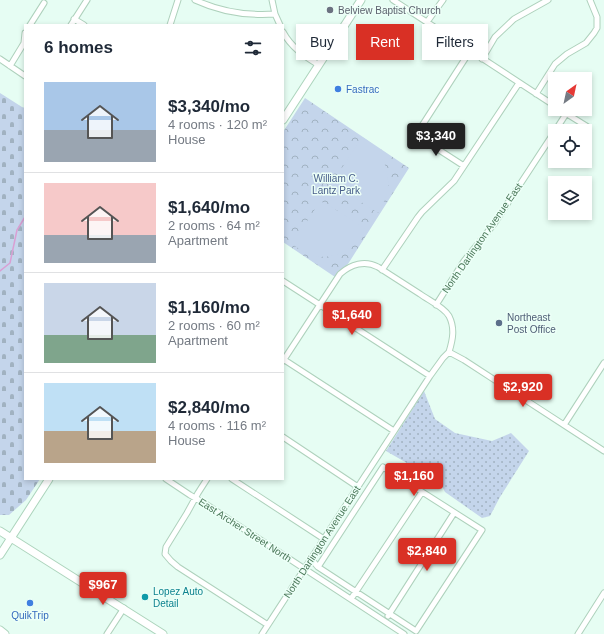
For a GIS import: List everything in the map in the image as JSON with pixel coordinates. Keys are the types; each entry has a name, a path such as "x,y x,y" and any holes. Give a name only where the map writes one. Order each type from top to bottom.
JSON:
{"main road":[{"path":"284,118 361,0"},
{"path":"1,554 49,480"},
{"path":"0,531 163,634"},
{"path":"0,630 5,634"}],"street":[{"path":"72,24 87,0"},
{"path":"170,24 178,0"},
{"path":"195,0 233,13 275,14"},
{"path":"272,0 275,14 280,24"},
{"path":"393,0 430,24"},
{"path":"427,22 442,0"},
{"path":"488,49 495,37 514,19 548,0"},
{"path":"536,94 555,64 566,54 586,43 597,28 597,17 590,0"},
{"path":"31,24 44,3"},
{"path":"74,19 82,24"},
{"path":"284,34 294,48 318,66"},
{"path":"284,44 287,39"},
{"path":"10,66 24,43"},
{"path":"0,59 24,75"},
{"path":"464,60 416,135 464,166"},
{"path":"484,60 548,102"},
{"path":"382,270 418,217 454,181 519,83"},
{"path":"569,116 583,124"},
{"name":"North Darlington Avenue East","path":"436,305 464,261 494,224 548,142"},
{"path":"284,359 340,274 352,266 363,263 374,265 436,305 447,314 452,324 453,334 449,352 464,360 604,451"},
{"path":"284,282 430,376"},
{"name":"North Darlington Avenue East","path":"262,634 430,376 449,352"},
{"path":"284,361 394,431"},
{"path":"564,425 604,363"},
{"path":"284,438 358,487"},
{"name":"North Darlington Avenue East","path":"318,567 382,467 422,492"},
{"name":"East Archer Street North","path":"168,480 404,634"},
{"path":"206,480 166,547 165,554 178,567 268,624"},
{"path":"234,480 324,539"},
{"path":"311,559 318,567 356,592 389,614 416,631 482,530 422,492 356,592 351,599"},
{"path":"385,622 454,513"},
{"path":"578,634 604,593"},
{"path":"107,634 124,608"}],"green space":[{"path":"0,93 24,108 24,480 39,480 26,500 9,515 0,515"},
{"name":"William C. Lantz Park","path":"305,98 409,168 348,264 335,277 284,243 284,130"},
{"path":"362,137 376,149 381,156 387,172 387,190 385,199 378,213 335,185 334,180"},
{"path":"324,202 367,230 349,248 326,257 306,253 292,244 319,203"},
{"path":"424,391 435,419 455,433 492,441 511,433 529,451 500,497 490,516 482,518 445,492 440,482 386,451"}],"waterway":[{"path":"0,271 10,263 17,230 24,219"}],"place":[{"name":"Belview Baptist Church","path":"330,10"},
{"name":"Fastrac","path":"338,89"},
{"name":"Northeast Post Office","path":"499,323"},
{"name":"Lopez Auto Detail","path":"145,597"},
{"name":"QuikTrip","path":"30,603"}]}
